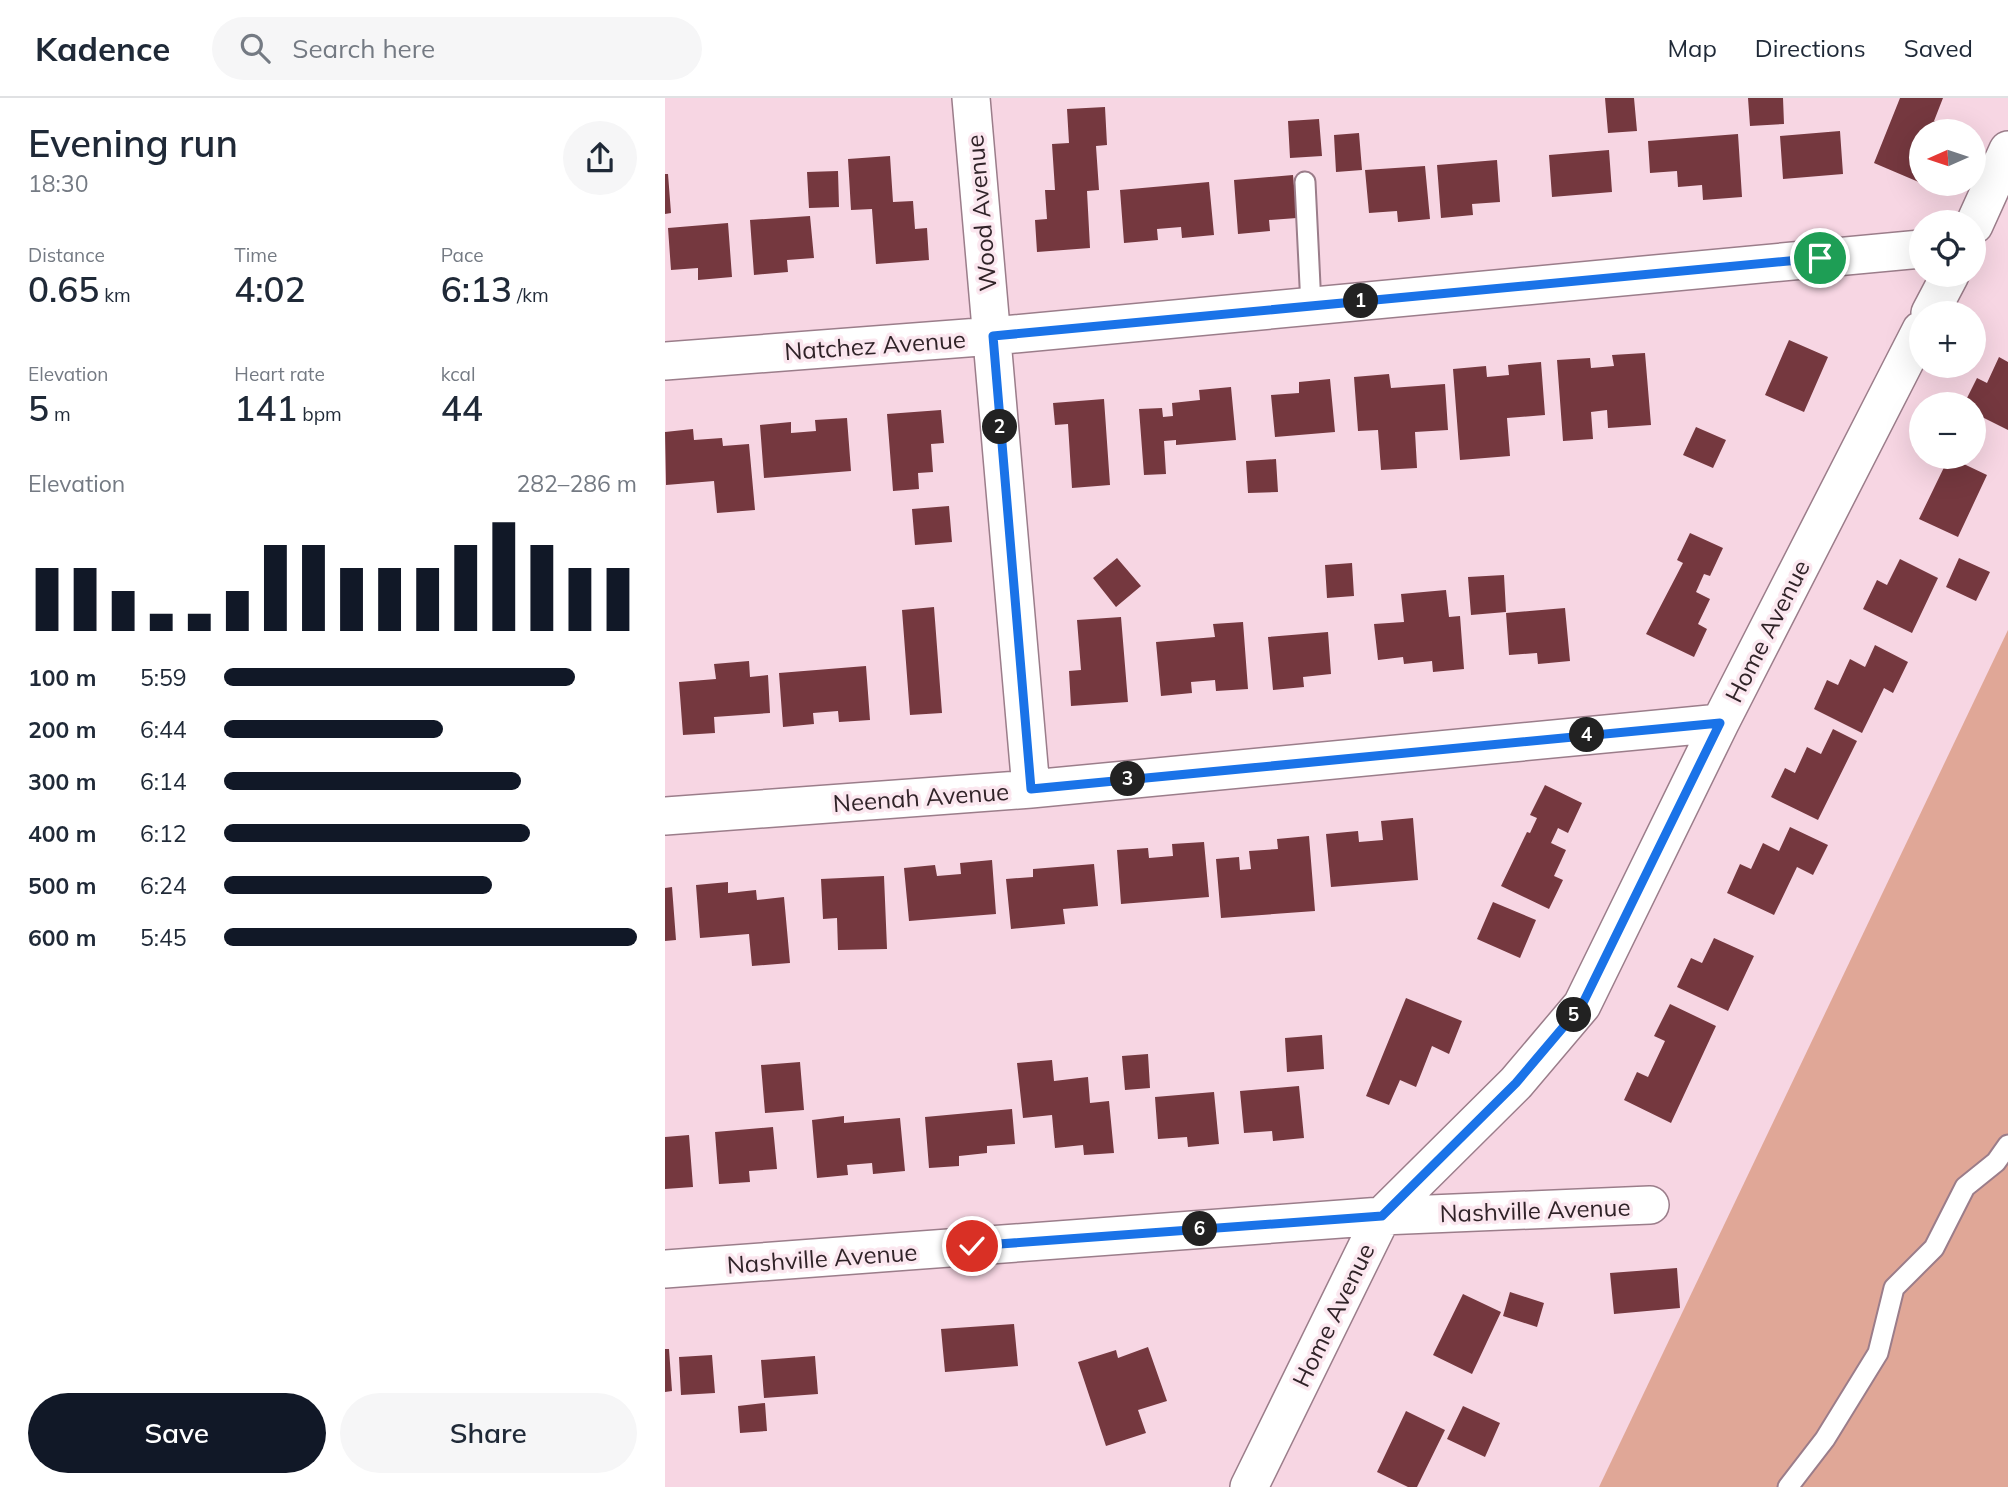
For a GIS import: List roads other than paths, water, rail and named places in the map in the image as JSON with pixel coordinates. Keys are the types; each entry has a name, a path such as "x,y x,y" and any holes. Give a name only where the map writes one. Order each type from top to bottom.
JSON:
{"street":[{"name":"Wood Avenue","path":"971,98 1031,789"},
{"path":"1981,210 2008,150"},
{"name":"Natchez Avenue","path":"665,361 993,336 1909,250"},
{"name":"Home Avenue","path":"1249,1487 1382,1216 1516,1083 1582,1005 1720,723 1909,353"},
{"name":"Neenah Avenue","path":"665,816 1031,789 1720,723"},
{"name":"Nashville Avenue","path":"665,1269 1382,1216 1650,1205"}],"lane":[{"path":"1305,182 1311,306"},
{"path":"1788,1487 1825,1439 1878,1353 1894,1289 1934,1248 1965,1188 1996,1162 2008,1145"}]}
